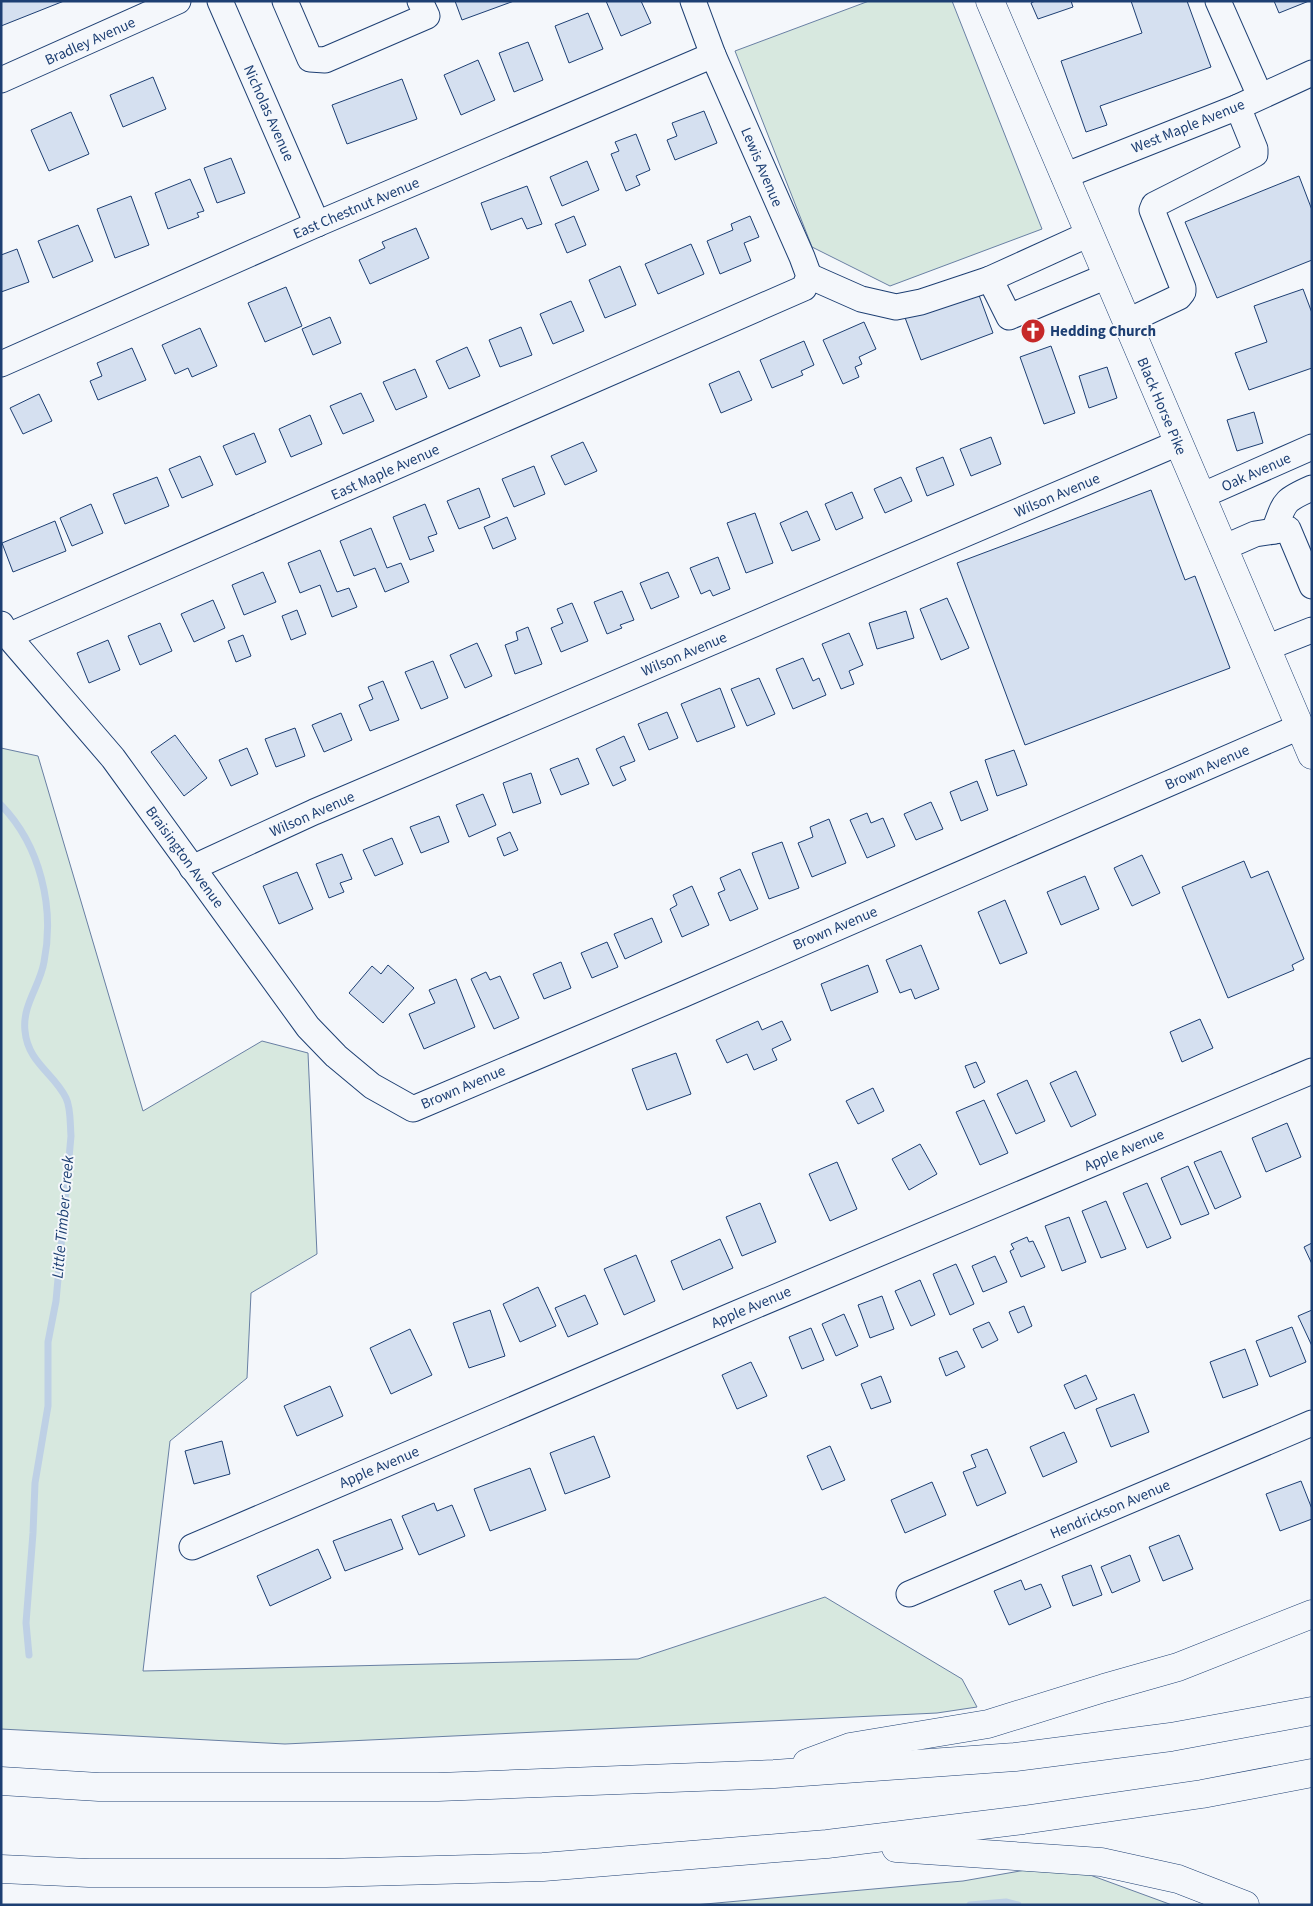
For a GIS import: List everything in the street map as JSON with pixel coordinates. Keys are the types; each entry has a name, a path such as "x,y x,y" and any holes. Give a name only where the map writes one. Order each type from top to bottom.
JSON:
{"main road":[{"name":"Black Horse Pike","path":"991,2 1312,755"},
{"path":"774,1774 850,1747 988,1724 1178,1667 1312,1614"},
{"path":"1,1781 99,1787 438,1787 774,1774 1014,1757 1172,1737 1312,1711"},
{"path":"1,1869 89,1873 326,1873 543,1868 827,1844 1023,1820 1202,1794 1312,1773"},
{"path":"827,1844 1101,1862 1178,1879 1245,1905"}],"street":[{"name":"Bradley Avenue","path":"1,80 178,1"},
{"name":"Nicholas Avenue","path":"220,1 317,224"},
{"path":"294,4 310,59 325,60 426,16 420,1"},
{"name":"Lewis Avenue","path":"693,1 713,55 809,276"},
{"path":"1218,1 1260,96"},
{"name":"East Chestnut Avenue","path":"1,364 317,224 713,55"},
{"name":"West Maple Avenue","path":"1064,176 1238,107 1312,73"},
{"path":"1126,322 1179,297 1183,292 1152,210 1154,205 1256,154 1238,107"},
{"path":"809,276 861,299 896,307 921,302 990,279 1089,234"},
{"name":"East Maple Avenue","path":"5,630 761,307 804,288 809,276"},
{"path":"990,279 1010,317 1107,276"},
{"name":"Wilson Avenue","path":"192,868 314,812 1178,444"},
{"name":"Oak Avenue","path":"1201,496 1312,447"},
{"path":"1274,531 1285,503 1290,498 1312,488"},
{"path":"1223,548 1254,534 1288,529 1311,583"},
{"name":"Braisington Avenue","path":"5,630 114,758 308,1027 336,1056 372,1086"},
{"path":"1266,648 1312,630"},
{"name":"Brown Avenue","path":"372,1086 413,1109 1300,727"},
{"name":"Apple Avenue","path":"192,1547 733,1315 1311,1073"},
{"name":"Hendrickson Avenue","path":"909,1594 1312,1423"}],"shaded area":[{"path":"869,1 952,1 1042,229 890,286 812,247 735,51"},
{"path":"1,748 38,756 143,1111 262,1041 308,1053 317,1254 251,1293 247,1378 170,1441 143,1671 638,1659 825,1597 962,1679 977,1707 937,1713 285,1744 1,1729"},
{"path":"1060,1864 1172,1905 694,1905 963,1881"}],"building":[{"path":"1,1 64,1 1,26"},
{"path":"455,1 514,1 462,20"},
{"path":"606,1 641,1 651,23 621,36"},
{"path":"1035,1 1071,1 1073,7 1038,19 1031,3"},
{"path":"1131,1 1187,1 1211,67 1100,106 1107,125 1086,132 1061,61 1142,33"},
{"path":"1274,1 1309,1 1279,13"},
{"path":"588,13 603,49 569,63 555,26"},
{"path":"528,42 543,80 514,92 499,53"},
{"path":"478,60 495,100 461,115 444,75"},
{"path":"153,77 166,109 123,127 110,95"},
{"path":"402,79 417,119 347,144 332,105"},
{"path":"704,111 717,143 675,160 667,140 677,136 672,123"},
{"path":"71,112 89,154 49,171 31,130"},
{"path":"636,134 650,170 636,176 640,185 626,191 611,154 619,151 615,142"},
{"path":"231,158 245,193 217,203 204,168"},
{"path":"587,161 599,190 562,206 550,177"},
{"path":"1299,176 1312,210 1312,260 1217,298 1185,222"},
{"path":"190,179 204,211 197,213 199,217 168,229 155,193"},
{"path":"527,186 542,224 527,229 522,218 491,230 481,203"},
{"path":"131,196 149,245 115,258 97,209"},
{"path":"574,216 586,245 567,253 555,224"},
{"path":"750,216 759,237 744,243 751,261 720,274 707,241 733,230 731,224"},
{"path":"78,225 93,261 53,278 38,241"},
{"path":"416,228 429,258 370,284 359,260 385,248 382,242"},
{"path":"691,244 704,274 658,294 645,264"},
{"path":"17,249 29,282 1,292 1,255"},
{"path":"620,266 636,305 605,318 589,280"},
{"path":"286,287 302,326 265,342 248,303"},
{"path":"976,287 993,333 921,360 904,315"},
{"path":"1303,289 1312,313 1312,368 1249,390 1235,353 1267,342 1254,306"},
{"path":"571,301 584,331 553,344 540,314"},
{"path":"330,317 341,343 313,355 302,329"},
{"path":"864,322 876,349 859,357 862,364 855,367 859,377 843,384 823,340"},
{"path":"521,327 532,355 500,367 489,340"},
{"path":"200,328 217,366 192,377 188,368 175,374 162,345"},
{"path":"804,341 814,365 801,371 803,375 772,388 760,360"},
{"path":"1051,346 1075,413 1044,424 1020,357"},
{"path":"467,347 480,376 449,389 436,361"},
{"path":"132,348 146,380 98,400 90,381 102,376 97,363"},
{"path":"1107,367 1117,398 1089,408 1079,376"},
{"path":"415,369 427,397 396,410 383,382"},
{"path":"739,371 752,400 721,413 709,384"},
{"path":"361,393 374,421 343,434 330,406"},
{"path":"39,394 52,421 23,434 10,408"},
{"path":"1254,412 1263,443 1237,451 1227,420"},
{"path":"310,415 322,444 291,457 279,429"},
{"path":"254,433 266,462 236,475 223,446"},
{"path":"991,437 1001,464 971,476 960,449"},
{"path":"583,442 597,471 565,485 551,456"},
{"path":"200,456 213,485 182,498 169,469"},
{"path":"943,457 954,485 927,496 916,468"},
{"path":"534,466 545,494 514,507 502,479"},
{"path":"157,477 169,506 125,524 113,494"},
{"path":"901,477 912,501 885,513 874,489"},
{"path":"479,488 490,517 459,529 447,501"},
{"path":"1151,490 1185,580 1195,576 1230,668 1025,745 957,563"},
{"path":"852,492 863,518 836,530 825,504"},
{"path":"91,504 103,533 72,546 60,518"},
{"path":"425,504 437,534 428,537 434,551 410,560 393,517"},
{"path":"807,511 820,540 792,551 780,523"},
{"path":"755,513 773,563 746,573 727,523"},
{"path":"507,517 516,539 493,549 484,527"},
{"path":"55,521 66,551 13,572 2,543"},
{"path":"371,528 387,568 401,563 409,582 385,592 375,568 354,576 340,541"},
{"path":"320,550 337,592 349,588 357,607 332,617 320,585 300,593 288,563"},
{"path":"718,557 730,589 713,596 710,590 701,594 690,568"},
{"path":"263,572 276,602 244,615 232,585"},
{"path":"668,572 679,597 651,609 640,583"},
{"path":"622,591 634,620 620,625 622,628 607,634 594,602"},
{"path":"947,598 969,648 941,660 920,609"},
{"path":"213,600 225,628 194,642 181,614"},
{"path":"572,603 588,641 561,652 551,628 563,623 557,609"},
{"path":"297,610 306,634 291,640 282,616"},
{"path":"906,611 914,638 877,649 869,623"},
{"path":"160,623 172,651 140,665 128,636"},
{"path":"528,627 542,664 515,674 505,645 518,640 516,632"},
{"path":"849,633 863,665 849,671 854,684 841,689 822,644"},
{"path":"243,635 251,656 236,662 228,641"},
{"path":"108,640 120,670 89,683 77,653"},
{"path":"477,643 492,676 465,688 450,655"},
{"path":"803,658 813,681 819,678 826,695 793,709 776,669"},
{"path":"433,661 448,698 421,709 405,672"},
{"path":"759,678 775,714 747,726 731,689"},
{"path":"383,681 399,720 370,731 359,705 373,699 368,687"},
{"path":"720,688 735,727 697,742 681,704"},
{"path":"667,712 678,738 649,750 638,724"},
{"path":"341,713 352,740 324,752 312,725"},
{"path":"295,728 305,756 276,767 265,739"},
{"path":"175,735 207,778 184,796 151,752"},
{"path":"624,736 635,761 620,767 626,780 613,786 596,749"},
{"path":"247,748 258,774 231,786 219,760"},
{"path":"1014,750 1027,785 997,796 985,760"},
{"path":"578,758 589,784 561,795 550,769"},
{"path":"531,773 541,803 513,813 503,783"},
{"path":"977,781 988,810 961,821 950,792"},
{"path":"483,794 496,825 469,837 456,805"},
{"path":"931,802 943,829 916,840 904,814"},
{"path":"867,813 871,823 883,818 895,846 867,858 850,820"},
{"path":"439,816 449,842 421,853 410,827"},
{"path":"829,819 846,863 812,877 798,843 813,837 810,827"},
{"path":"510,832 518,850 504,856 497,838"},
{"path":"392,838 403,864 375,876 363,850"},
{"path":"782,842 799,888 769,899 752,853"},
{"path":"342,854 352,879 340,883 344,892 329,898 316,864"},
{"path":"1142,855 1160,893 1132,906 1114,868"},
{"path":"1244,861 1251,878 1268,871 1304,959 1292,965 1294,970 1228,998 1182,887"},
{"path":"740,869 758,909 730,921 718,893 725,890 720,878"},
{"path":"297,872 313,909 279,924 263,886"},
{"path":"1085,876 1099,909 1061,925 1047,892"},
{"path":"692,886 709,925 682,937 670,909 677,905 673,895"},
{"path":"1005,900 1027,953 1000,964 978,912"},
{"path":"652,918 662,942 625,959 614,934"},
{"path":"607,942 618,967 592,978 581,953"},
{"path":"921,945 939,989 915,999 911,989 900,993 886,960"},
{"path":"561,962 571,988 544,999 533,974"},
{"path":"388,965 414,988 383,1023 349,993 372,966 381,974"},
{"path":"868,965 878,992 831,1011 821,984"},
{"path":"486,972 490,980 500,976 519,1018 494,1029 471,979"},
{"path":"456,979 475,1027 424,1049 409,1014 435,1003 429,990"},
{"path":"1200,1019 1213,1048 1182,1062 1170,1032"},
{"path":"758,1021 762,1030 782,1021 791,1040 772,1049 777,1060 754,1070 747,1054 727,1063 716,1040"},
{"path":"676,1053 691,1094 647,1110 632,1069"},
{"path":"976,1062 985,1082 974,1088 965,1066"},
{"path":"1076,1071 1096,1115 1071,1127 1050,1083"},
{"path":"1027,1080 1045,1121 1016,1134 997,1094"},
{"path":"873,1088 884,1111 858,1124 846,1101"},
{"path":"984,1100 1008,1153 980,1165 956,1112"},
{"path":"1287,1123 1301,1157 1266,1172 1252,1138"},
{"path":"920,1144 937,1174 909,1190 892,1159"},
{"path":"1221,1151 1241,1197 1215,1209 1194,1162"},
{"path":"837,1162 857,1209 830,1221 809,1174"},
{"path":"1188,1166 1209,1214 1181,1225 1161,1178"},
{"path":"1147,1183 1171,1238 1147,1248 1123,1193"},
{"path":"1106,1201 1126,1249 1101,1258 1082,1211"},
{"path":"760,1203 776,1242 742,1256 726,1217"},
{"path":"1069,1217 1086,1262 1062,1271 1045,1226"},
{"path":"1027,1237 1029,1242 1033,1241 1045,1267 1021,1277 1010,1251 1014,1249 1011,1244"},
{"path":"720,1239 733,1268 683,1290 671,1261"},
{"path":"1312,1243 1312,1264 1304,1247"},
{"path":"636,1255 655,1301 624,1315 604,1269"},
{"path":"995,1256 1007,1282 983,1292 972,1266"},
{"path":"956,1264 974,1304 950,1315 933,1274"},
{"path":"920,1280 935,1315 911,1326 895,1291"},
{"path":"538,1287 556,1326 520,1342 503,1304"},
{"path":"585,1295 598,1324 568,1337 555,1308"},
{"path":"882,1296 894,1329 870,1338 858,1305"},
{"path":"1024,1306 1032,1326 1018,1333 1009,1312"},
{"path":"490,1310 505,1356 469,1368 453,1323"},
{"path":"1312,1310 1312,1346 1298,1316"},
{"path":"844,1314 858,1346 836,1356 822,1324"},
{"path":"989,1322 998,1340 982,1348 973,1329"},
{"path":"1292,1327 1306,1362 1270,1377 1256,1341"},
{"path":"811,1328 824,1360 802,1369 789,1337"},
{"path":"410,1329 432,1375 391,1394 370,1348"},
{"path":"1245,1349 1258,1385 1223,1398 1210,1362"},
{"path":"957,1351 965,1367 946,1376 939,1358"},
{"path":"751,1362 767,1396 737,1409 722,1375"},
{"path":"1086,1375 1097,1399 1075,1409 1064,1385"},
{"path":"881,1376 891,1402 871,1409 861,1384"},
{"path":"330,1386 343,1416 297,1436 284,1406"},
{"path":"1134,1394 1149,1432 1111,1447 1096,1409"},
{"path":"1064,1432 1077,1462 1043,1477 1030,1447"},
{"path":"594,1436 610,1477 565,1494 550,1453"},
{"path":"222,1441 230,1474 194,1484 185,1451"},
{"path":"830,1446 845,1480 822,1490 807,1456"},
{"path":"987,1449 1006,1493 977,1506 963,1472 976,1467 971,1455"},
{"path":"530,1468 546,1510 490,1531 474,1489"},
{"path":"1301,1481 1312,1509 1312,1519 1280,1531 1266,1494"},
{"path":"932,1482 946,1515 905,1533 891,1500"},
{"path":"434,1503 437,1511 452,1505 465,1536 419,1555 402,1516"},
{"path":"391,1519 403,1549 345,1571 333,1541"},
{"path":"1179,1535 1193,1569 1163,1581 1149,1547"},
{"path":"318,1549 331,1578 270,1606 257,1576"},
{"path":"1130,1555 1140,1581 1112,1593 1101,1567"},
{"path":"1091,1565 1102,1595 1073,1606 1062,1576"},
{"path":"1021,1580 1025,1590 1041,1584 1051,1607 1009,1625 994,1591"}],"waterway":[{"name":"Little Timber Creek","path":"1,805 26,839 35,858 46,899 47,941 44,962 26,1013 25,1031 27,1042 36,1060 55,1081 68,1102 71,1136 56,1301 48,1342 48,1406 35,1483 26,1623 29,1655"},
{"name":"Little Timber Creek","path":"970,1905 1006,1902 1018,1905"}],"place":[{"name":"Hedding Church","path":"1033,331"}]}
